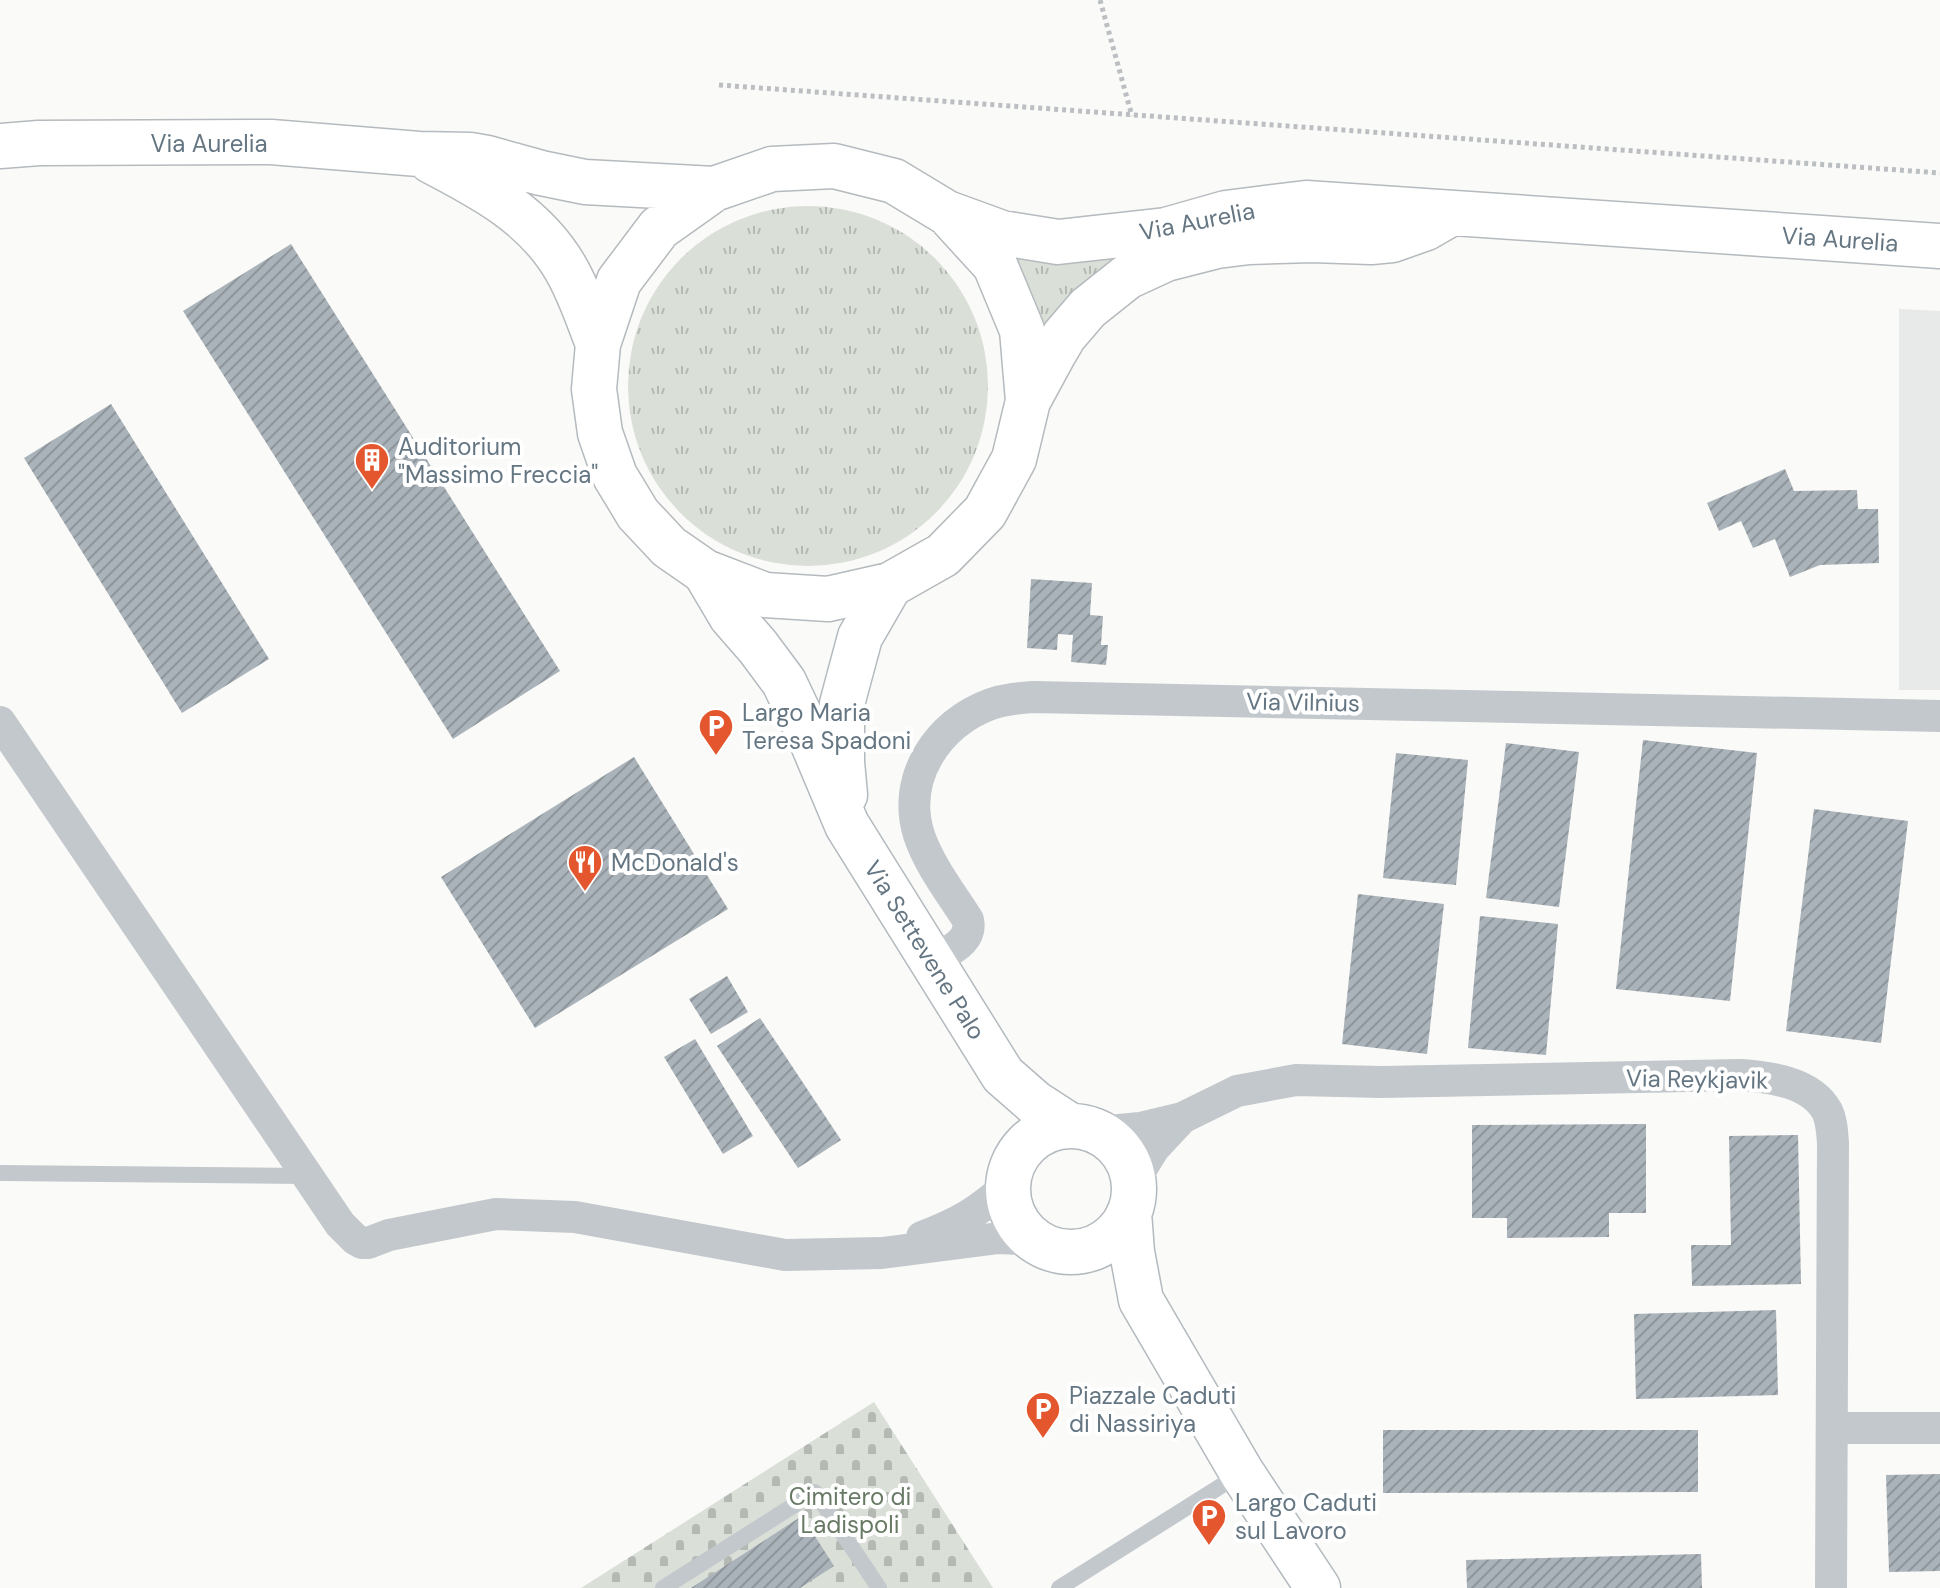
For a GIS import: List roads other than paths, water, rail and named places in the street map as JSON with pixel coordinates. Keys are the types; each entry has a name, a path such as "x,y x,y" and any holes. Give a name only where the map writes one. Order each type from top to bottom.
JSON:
{"main road":[{"name":"Via Aurelia","path":"0,146 39,143 271,142 487,158 585,182 714,189"},
{"name":"Via Aurelia","path":"419,154 502,200 542,235 575,285 598,344"},
{"name":"Via Aurelia","path":"1452,213 1426,228 1392,240 1249,242 1190,252 1127,277 1076,321 1054,353 1028,401 1014,459 985,512 943,555 890,585 828,599 765,595 705,572 669,547 638,514 615,476 600,433 594,389 598,344 619,281 659,228 714,189 772,169 834,166 894,181 947,213 1002,233 1058,242 1166,230 1226,213 1306,203 1940,246"},
{"name":"Via Aurelia","path":"947,213 995,265 1022,330 1028,401"},
{"name":"Via Settevene Palo","path":"705,572 731,616 784,682 847,825 1003,1075 1035,1103 1116,1144 1128,1161 1132,1197 1132,1252 1141,1300"},
{"name":"Via Settevene Palo","path":"847,825 842,704 860,637 890,585"},
{"name":"Via Settevene Palo","path":"1003,1075 1012,1118 1010,1207 1019,1226 1034,1240 1049,1248 1065,1252 1081,1251 1141,1300 1242,1473 1318,1588"},
{"path":"1011,1173 1024,1146 1037,1136 1052,1128 1084,1128"},
{"path":"1081,1251 1110,1239 1121,1227 1132,1197"}],"street":[{"name":"Via Vilnius","path":"932,962 966,938 970,930 968,920 927,856 918,832 915,799 920,773 932,747 944,732 960,719 993,703 1049,697 1940,716"},
{"path":"0,722 340,1224 362,1243 496,1214 575,1217 785,1255 882,1253 999,1238 1034,1240"},
{"name":"Via Reykjavik","path":"1084,1128 1140,1128 1182,1118 1237,1091 1296,1080 1382,1082 1740,1075 1772,1078 1802,1089 1827,1111 1833,1143 1831,1588"},
{"name":"Via Reykjavik","path":"1132,1197 1154,1148 1182,1118"},
{"path":"882,1253 951,1227 982,1209 1011,1173"},
{"path":"1832,1428 1940,1428"}],"lane":[{"path":"0,1173 308,1176"},
{"path":"1059,1588 1242,1473"},
{"path":"663,1588 815,1492 879,1588"}],"place":[{"name":"Auditorium \"Massimo Freccia\"","path":"372,491"},
{"name":"Largo Maria Teresa Spadoni","path":"716,757"},
{"name":"McDonald's","path":"585,893"},
{"name":"Piazzale Caduti di Nassiriya","path":"1043,1440"},
{"name":"Largo Caduti sul Lavoro","path":"1209,1547"}],"park label":[{"name":"Cimitero di Ladispoli","path":"850,1510"}]}
